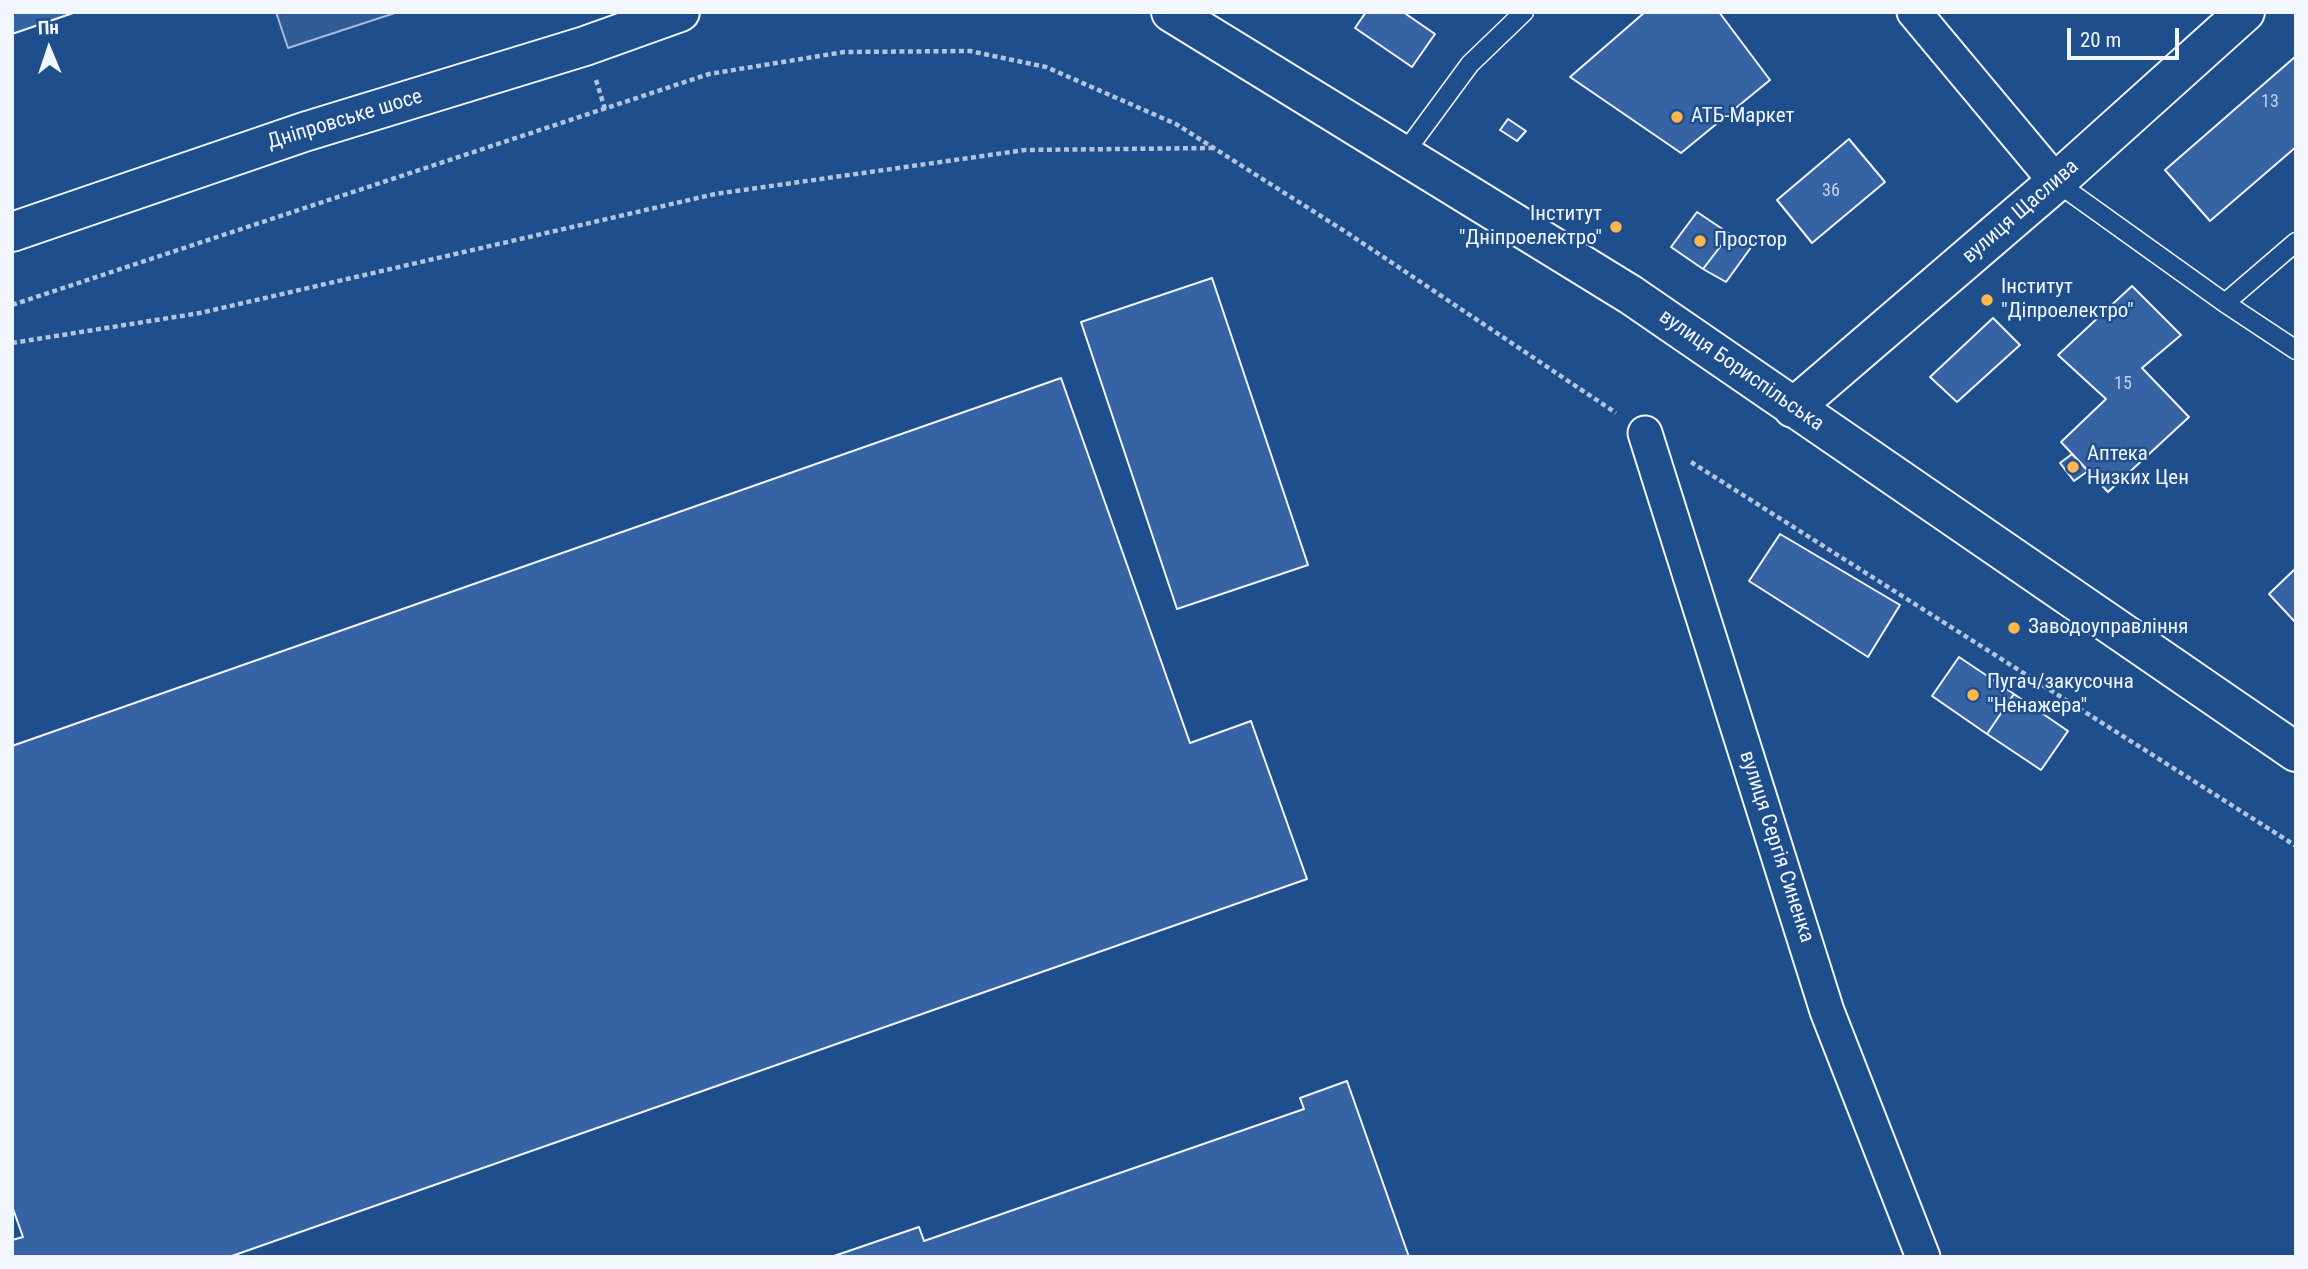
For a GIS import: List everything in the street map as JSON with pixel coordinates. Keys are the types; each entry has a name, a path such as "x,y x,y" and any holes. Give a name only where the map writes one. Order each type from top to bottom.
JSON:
{"main road":[{"name":"Дніпровське шосе","path":"12,232 304,131 585,46 680,12"},
{"name":"вулиця Бориспільська","path":"1171,12 1631,295 2296,752"},
{"name":"вулиця Щаслива","path":"1793,408 2056,182 2245,12"}],"street":[{"path":"1914,12 2056,182"},
{"name":"вулиця Сергія Синенка","path":"1645,433 1828,1011 1923,1257"}],"lane":[{"path":"1403,155 1470,64 1524,12"},
{"path":"2056,182 2225,303 2296,350"},
{"path":"2225,303 2296,242"}],"path":[{"path":"12,304 709,74 844,52 970,51 1046,67 1176,124 1349,234 1645,433 2296,846"},
{"path":"12,343 200,313 715,194 1025,150 1214,148"}],"shaded area":[{"path":"276,12 398,12 288,48"}],"building":[{"path":"12,12 76,12 12,34"},
{"path":"1366,12 1403,12 1435,34 1412,67 1355,28"},
{"name":"АТБ-Маркет","path":"1645,12 1719,12 1770,80 1681,153 1570,77"},
{"path":"2296,56 2296,147 2210,221 2165,170"},
{"path":"1508,119 1526,131 1517,141 1500,130"},
{"path":"1849,139 1885,182 1812,243 1777,200"},
{"name":"Простор","path":"1697,212 1730,234 1703,269 1671,247"},
{"path":"1730,234 1752,246 1726,282 1703,269"},
{"path":"1212,278 1308,565 1177,609 1081,322"},
{"path":"2132,286 2181,335 2142,368 2189,417 2108,492 2061,442 2106,399 2058,355"},
{"path":"1993,318 2020,345 1957,402 1930,377"},
{"path":"1061,378 1190,743 1251,721 1307,879 229,1257 12,1257 12,1240 23,1237 12,1206 12,746"},
{"name":"Аптека Низких Цен","path":"2072,454 2088,471 2074,481 2060,463"},
{"path":"1780,534 1900,605 1868,657 1749,581"},
{"path":"2296,568 2296,623 2269,594"},
{"name":"Пугач/закусочна \"Ненажера\"","path":"1959,657 2014,694 1987,734 1932,696"},
{"name":"Пугач/закусочна \"Ненажера\"","path":"2014,694 2068,731 2041,770 1987,734"},
{"path":"1347,1081 1409,1257 834,1256 919,1227 924,1241 1304,1109 1300,1098"}],"place":[{"name":"АТБ-Маркет","path":"1677,117"},
{"name":"Інститут \"Дніпроелектро\"","path":"1616,227"},
{"name":"Простор","path":"1700,241"},
{"name":"Інститут \"Діпроелектро\"","path":"1987,300"},
{"name":"Аптека Низких Цен","path":"2073,467"},
{"name":"Заводоуправління","path":"2014,628"},
{"name":"Пугач/закусочна \"Ненажера\"","path":"1973,695"}]}
